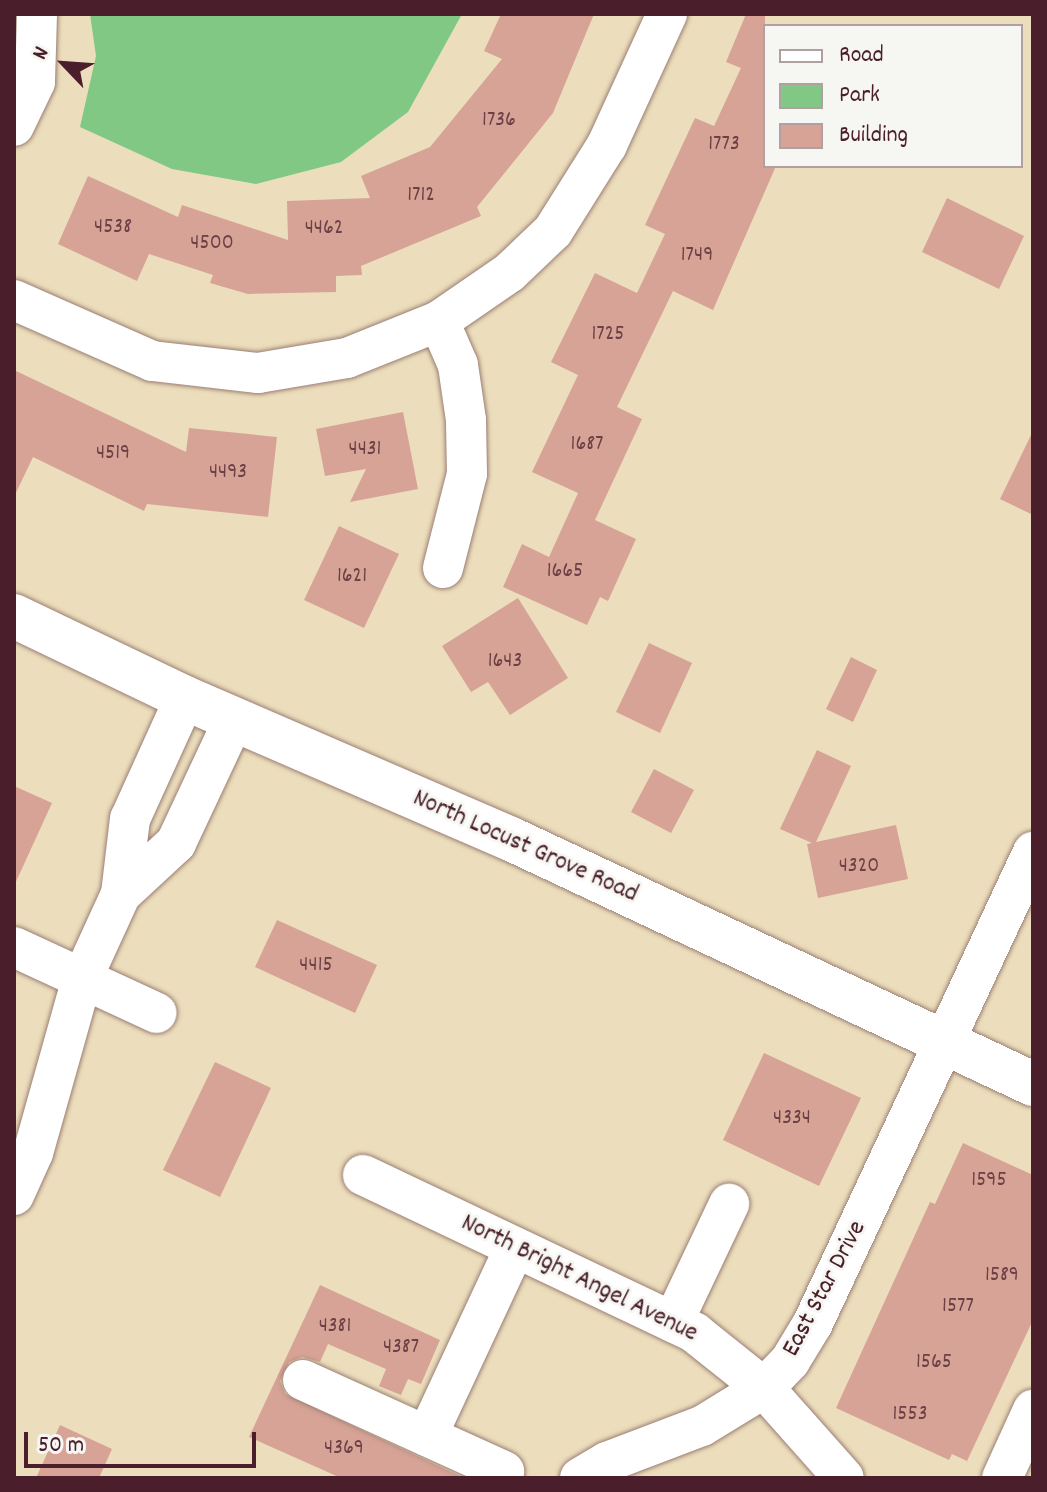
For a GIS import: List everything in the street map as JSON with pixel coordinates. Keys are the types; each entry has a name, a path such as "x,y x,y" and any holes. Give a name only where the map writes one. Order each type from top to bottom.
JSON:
{"main road":[{"name":"North Locust Grove Road","path":"14,616 185,698 511,839 1033,1084"}],"street":[{"path":"14,126 35,82 37,14"},
{"path":"14,300 152,361 258,373 347,358 439,321 510,272 553,231 607,145 667,14"},
{"path":"439,321 458,365 467,447 459,520 443,568"},
{"path":"14,1195 33,1153 82,979 121,894 130,819 185,698"},
{"path":"121,894 176,843 234,719"},
{"name":"East Star Drive","path":"580,1478 607,1462 702,1426 764,1388 813,1323 1033,852"},
{"path":"14,947 157,1013"},
{"name":"North Bright Angel Avenue","path":"363,1175 695,1333 764,1388 844,1478"},
{"path":"673,1322 729,1204"},
{"path":"427,1436 515,1247"},
{"path":"303,1380 504,1471"},
{"path":"1002,1478 1033,1410"}],"green space":[{"path":"90,14 462,14 408,112 341,162 256,184 172,169 80,127 96,56"}],"building":[{"path":"501,14 594,14 553,113 477,207 481,216 361,266 362,275 336,276 336,292 248,294 210,283 213,275 149,254 137,281 58,244 88,176 178,217 182,205 288,240 287,201 370,198 361,176 430,147 502,59 484,51"},
{"path":"746,14 765,14 763,168 775,168 713,310 673,291 617,407 642,419 595,520 636,539 608,601 600,597 587,625 503,587 522,544 549,557 578,493 532,472 578,375 551,362 595,273 637,293 665,234 645,225 695,118 714,126 741,68 726,62"},
{"path":"947,198 1024,236 999,289 922,252"},
{"path":"14,370 186,452 189,428 277,437 268,517 147,504 144,511 33,457 14,497"},
{"path":"403,412 418,489 350,502 366,469 325,476 316,429"},
{"path":"1033,431 1033,515 1000,499"},
{"path":"339,526 399,554 364,628 304,600"},
{"path":"518,598 568,678 510,715 488,682 471,692 442,646"},
{"path":"649,643 692,663 660,733 616,712"},
{"path":"851,657 877,670 853,722 826,709"},
{"path":"817,750 851,766 816,842 896,825 908,879 818,898 807,844 812,843 780,829"},
{"path":"654,769 694,790 671,833 631,812"},
{"path":"14,786 52,803 14,886"},
{"path":"277,920 377,965 355,1013 255,967"},
{"path":"764,1053 861,1098 819,1186 723,1140"},
{"path":"215,1062 271,1088 220,1197 163,1170"},
{"path":"963,1143 1033,1175 1033,1320 967,1461 952,1454 949,1460 836,1408 930,1202 935,1204"},
{"path":"320,1285 440,1340 421,1384 408,1379 401,1395 379,1386 386,1369 328,1344 320,1362 302,1357 289,1362 280,1381 285,1394 464,1478 341,1478 249,1437"},
{"path":"60,1425 112,1449 99,1478 36,1478"}]}
